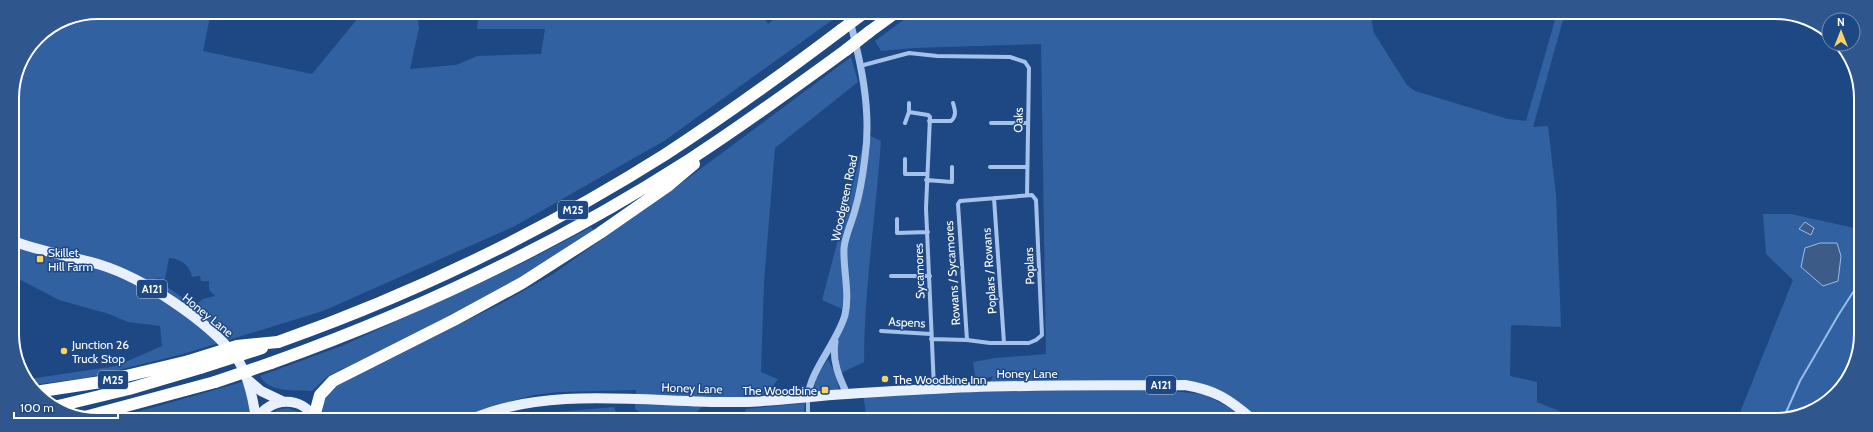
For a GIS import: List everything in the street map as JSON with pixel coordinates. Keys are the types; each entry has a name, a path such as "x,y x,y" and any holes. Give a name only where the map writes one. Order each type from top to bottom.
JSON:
{"highway":[{"name":"M25","path":"63,405 129,389 200,368 278,342 339,320 407,292 501,247 567,213 637,172 687,140 856,19"},
{"name":"M25","path":"100,413 215,382 271,363 390,317 453,289 523,255 630,196 721,139 887,19"},
{"name":"M25","path":"316,413 320,395 333,381 454,320 562,258 669,185 721,139"},
{"name":"M25","path":"43,391 101,382 188,361 237,346 278,342"}],"main road":[{"name":"Honey Lane","path":"19,244 102,265 120,272 159,294 185,311 223,342 236,356 247,380 256,413"},
{"name":"Honey Lane","path":"19,247 26,246"},
{"name":"Honey Lane","path":"247,380 261,391 282,401 289,401 299,404 310,413"},
{"name":"Honey Lane","path":"487,413 522,405 589,398 735,402 988,386 1185,385 1214,392 1244,413"},
{"path":"262,413 267,407 282,401"}],"street":[{"name":"Woodgreen Road","path":"808,398 819,365 841,328 847,301 844,247 856,208 866,155 867,110 860,66 849,19"},
{"name":"Oaks","path":"860,66 909,53 937,56 1010,57 1025,62 1029,68 1027,195"},
{"path":"905,123 909,112 909,103"},
{"path":"909,112 928,116 929,121 951,121 956,113 953,103"},
{"name":"Sycamores","path":"929,121 926,208 934,389"},
{"path":"991,123 1027,124"},
{"path":"905,159 905,174 927,174"},
{"path":"926,180 952,182 952,167"},
{"path":"990,167 1027,167"},
{"path":"994,198 1027,195"},
{"name":"Poplars","path":"1004,343 1029,343 1042,335 1036,200 1032,195 1027,195"},
{"name":"Rowans / Sycamores","path":"967,340 958,204 960,201 994,198"},
{"name":"Poplars / Rowans","path":"994,198 1004,343"},
{"path":"897,219 897,233 928,232"},
{"path":"891,276 930,276"},
{"name":"Aspens","path":"881,331 931,334"},
{"path":"931,339 1004,343"},
{"name":"Woodgreen Road","path":"835,340 834,358 837,371 847,394"},
{"path":"808,398 808,413"}],"shaded area":[{"path":"93,19 210,19 203,51 312,74 357,19 418,19 419,28 410,69 456,65 477,56 541,54 545,29 477,29 478,19 765,19 768,24 774,19 834,19 664,141 515,226 323,311 183,354 86,378 37,384 32,378 116,366 162,346 160,326 128,322 109,314 59,300 19,279 19,93 25,68 32,54 50,35 68,25","holes":["169,258 181,261 187,266 192,277 200,276 201,281 209,281 209,290 215,296 203,299 194,306 155,278 165,279"]},
{"path":"905,19 1371,19 1374,33 1407,85 1415,91 1508,119 1526,121 1555,19 1563,19 1533,127 1548,126 1556,195 1561,327 1511,325 1510,376 1537,382 1537,402 1564,413 1252,413 1234,399 1170,381 1123,380 990,382 993,376 976,382 973,362 996,358 1046,354 1041,44 914,48 881,51 875,41"},
{"path":"851,57 858,82 775,148 764,282 761,372 778,379 767,394 754,397 712,397 696,413 641,413 635,409 636,390 559,392 534,395 499,404 474,413 322,413 323,406 332,388 502,303 553,274 683,182"},
{"path":"866,134 881,141 868,279 864,362 841,373 836,342 849,312 822,300"},
{"path":"1763,214 1791,214 1854,228 1854,339 1850,360 1841,378 1819,400 1801,409 1780,413 1740,413 1793,280 1766,254"},
{"path":"1805,222 1814,228 1811,235 1799,229"},
{"path":"591,227 595,232 563,253 464,309 328,376 312,391 283,390 276,388 269,385 260,376 344,345 519,265"},
{"path":"1820,243 1837,243 1841,256 1838,281 1823,286 1801,267 1805,248"},
{"path":"828,359 836,376 839,388 835,390 816,392 816,380"},
{"path":"246,381 250,413 134,413"},
{"path":"1057,389 1148,389 1203,394 1227,406 1236,413 866,413 863,395"},
{"path":"805,403 804,413 745,413 746,409"},
{"path":"614,407 616,413 546,413"},
{"path":"288,408 300,413 273,413 277,410"}],"waterway":[{"path":"1786,412 1800,381 1854,291"}],"place":[{"name":"Skillet Hill Farm","path":"40,259"},
{"name":"Junction 26 Truck Stop","path":"64,351"},
{"name":"The Woodbine Inn","path":"885,379"},
{"name":"The Woodbine","path":"825,390"}]}
